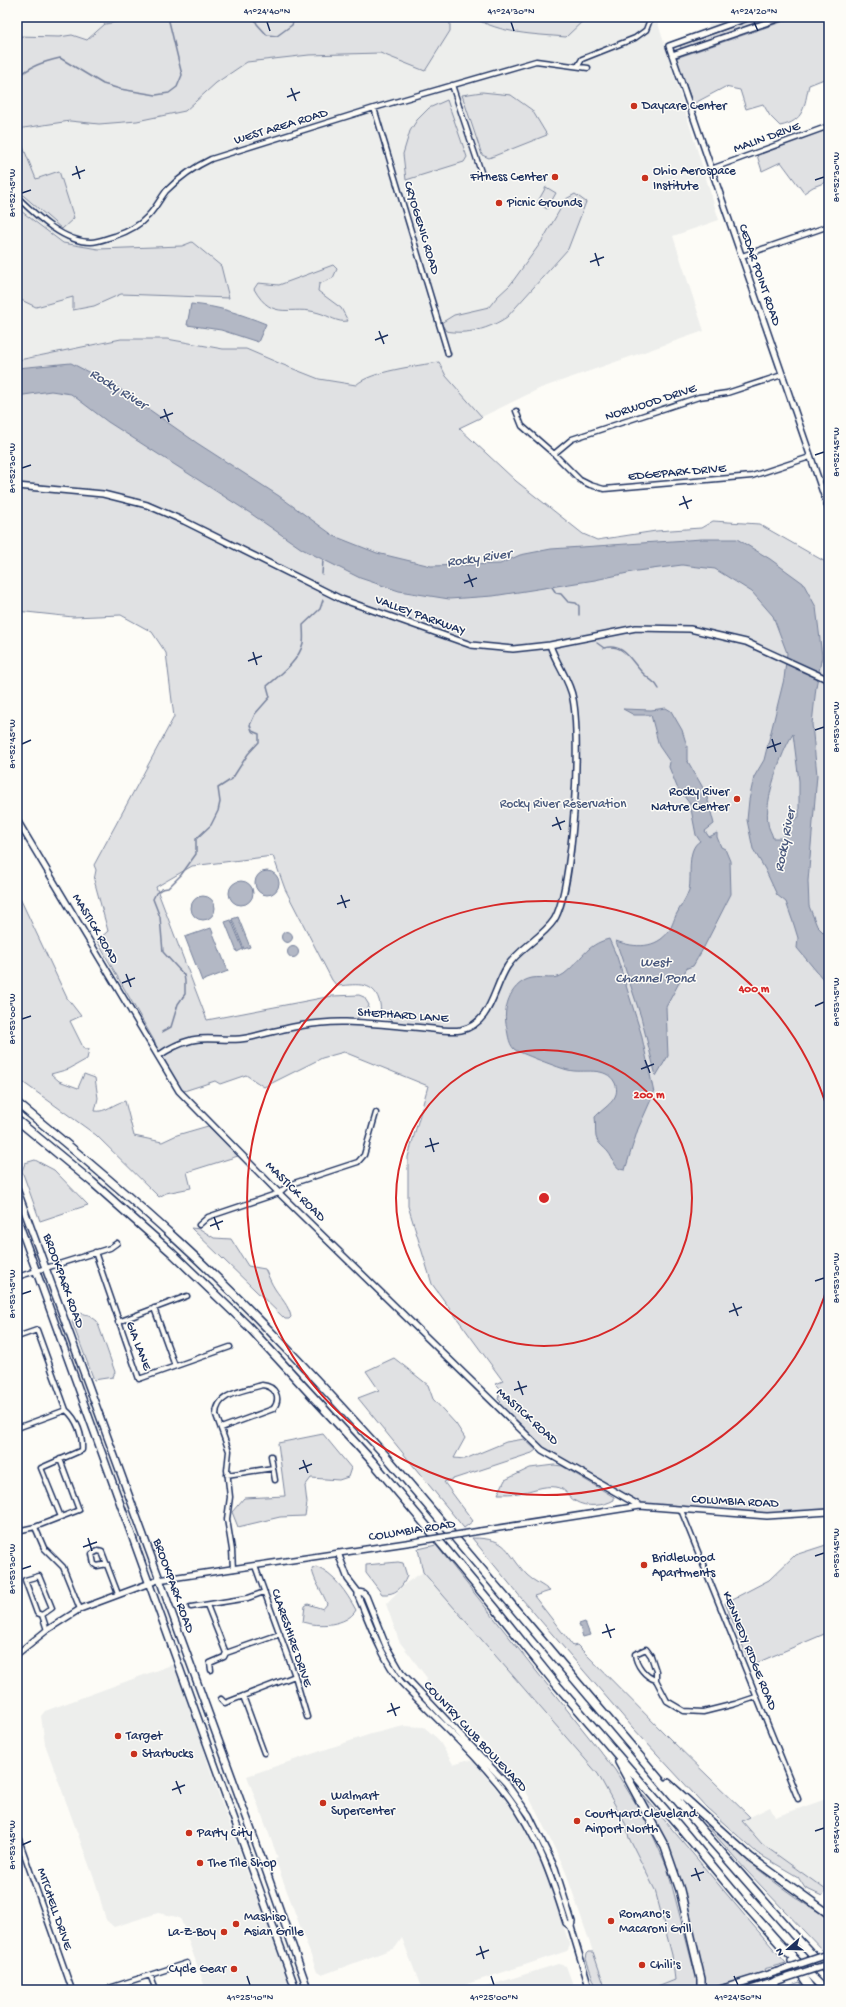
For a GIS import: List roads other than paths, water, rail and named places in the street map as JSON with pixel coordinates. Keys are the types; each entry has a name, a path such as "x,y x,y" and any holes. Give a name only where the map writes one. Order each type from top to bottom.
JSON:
{"highway":[{"path":"17,1103 99,1171 178,1241 256,1317 321,1384 385,1455 751,1888 829,1972"},
{"path":"17,1120 92,1182 171,1252 248,1326 372,1460 555,1683 779,1943 825,1990"},
{"path":"611,1748 643,1804 665,1847 680,1890 701,1979 701,1990"},
{"path":"648,1766 730,1841 792,1889 829,1914"},
{"path":"779,1943 812,1990"},
{"path":"763,1990 779,1980"}],"main road":[{"name":"BROOKPARK ROAD","path":"17,1190 47,1267 158,1580 263,1862 308,1990"},
{"name":"BROOKPARK ROAD","path":"17,1218 296,1990"},
{"path":"718,1990 829,1954"},
{"path":"749,1990 829,1964"}],"street":[{"path":"578,66 582,59 635,38 646,30 651,17"},
{"name":"CEDAR POINT ROAD","path":"750,17 669,46 829,510"},
{"path":"672,55 783,17"},
{"name":"WEST AREA ROAD","path":"17,197 50,227 62,233 77,239 91,242 106,239 135,227 148,216 166,192 196,166 211,160 374,108 536,61 588,68"},
{"path":"452,86 482,175"},
{"name":"CRYOGENIC ROAD","path":"374,108 448,354"},
{"name":"MALIN DRIVE","path":"711,169 829,126"},
{"path":"742,256 829,226"},
{"name":"NORWOOD DRIVE","path":"554,454 572,439 699,397 728,394 782,375"},
{"name":"EDGEPARK DRIVE","path":"516,411 522,426 554,454 580,480 590,486 604,489 752,476 810,457"},
{"name":"VALLEY PARKWAY","path":"17,486 104,494 147,505 184,521 341,599 471,645 513,649 550,645 636,628 662,627 716,634 746,642 821,675 829,680"},
{"name":"SHEPHARD LANE","path":"158,1056 170,1048 193,1040 245,1038 294,1026 318,1023 344,1022 452,1031 471,1026 481,1019 489,1008 508,966 554,920 565,891 573,817 576,767 575,711 568,682 550,645"},
{"name":"MASTICK ROAD","path":"17,820 179,1091 279,1193 542,1450 640,1506"},
{"path":"199,1225 208,1217 279,1193 288,1185 358,1162 364,1155 376,1113"},
{"path":"17,1277 110,1248 117,1243"},
{"name":"GIA LANE","path":"95,1252 139,1379 230,1347"},
{"path":"118,1322 187,1296"},
{"path":"154,1308 175,1366"},
{"path":"17,1337 37,1330 66,1410 74,1417 82,1444 82,1450 41,1468 61,1517"},
{"path":"221,1428 273,1409 277,1402 276,1393 268,1386 262,1385 223,1398 217,1404 216,1415 229,1451 227,1475 230,1497 227,1519 232,1550 233,1569"},
{"path":"17,1428 66,1410"},
{"path":"272,1456 275,1480"},
{"path":"17,1524 18,1531 36,1527 79,1510 60,1459"},
{"path":"227,1475 273,1468"},
{"name":"COLUMBIA ROAD","path":"17,1654 47,1630 80,1609 158,1580 640,1506 767,1516 829,1512"},
{"name":"KENNEDY RIDGE ROAD","path":"681,1510 798,1799"},
{"path":"36,1527 44,1548 63,1567 80,1609"},
{"name":"COUNTRY CLUB BOULEVARD","path":"338,1553 348,1579 358,1592 358,1596 376,1641 392,1670 406,1687 492,1777 521,1815 542,1854 566,1923 571,1927 590,1990"},
{"path":"107,1564 118,1594"},
{"name":"CLARESHIRE DRIVE","path":"255,1566 295,1676 308,1717"},
{"path":"42,1615 52,1608 42,1581 39,1576 34,1576 25,1580 37,1613 42,1615 47,1630"},
{"path":"191,1607 248,1598 264,1592"},
{"path":"207,1605 226,1654"},
{"path":"211,1670 209,1666 210,1663 224,1657 226,1654 280,1634"},
{"path":"656,1680 650,1678 639,1666 636,1662 635,1654 646,1649 651,1656 656,1671 656,1680 667,1702 684,1711 703,1712 756,1697"},
{"path":"221,1698 225,1703 295,1676"},
{"path":"243,1696 264,1753"},
{"name":"MITCHELL DRIVE","path":"17,1834 72,1990"},
{"path":"103,1990 187,1963"},
{"path":"150,1975 156,1990"}],"water":[{"path":"191,304 229,311 266,324 258,342 221,330 187,325"},
{"name":"Rocky River","path":"71,363 117,387 197,443 279,496 334,536 377,553 431,566 500,564 520,555 551,549 702,539 737,539 770,559 803,583 816,607 822,656 816,687 812,724 817,775 808,881 809,906 817,926 829,938 829,982 822,978 797,948 798,938 786,902 777,895 765,869 753,849 747,820 749,800 754,777 764,760 784,679 787,653 773,616 752,592 715,569 682,565 637,571 595,580 493,596 449,599 399,591 360,578 302,549 250,513 108,422 71,394 51,391 17,396 17,368","holes":["793,734 799,781 799,817 789,823 782,838 773,838 768,825 767,814 771,790 783,752"]},
{"name":"West Channel Pond","path":"666,708 671,711 682,730 687,746 687,760 706,793 714,824 705,831 709,837 717,833 721,847 725,849 730,861 731,894 703,949 693,966 687,968 666,1007 668,1056 656,1076 641,1017 616,941 638,946 652,944 664,937 672,926 689,890 691,856 696,845 700,841 696,835 690,804 677,787 669,767 670,762 659,746 651,715 634,715 623,709 651,710"},
{"path":"267,871 272,872 278,878 278,888 272,894 267,895 262,894 256,888 255,883 256,878 262,872"},
{"path":"241,881 246,882 252,888 252,898 246,904 241,905 236,904 230,898 229,893 230,888 236,882"},
{"path":"203,896 208,897 214,903 214,913 208,919 203,920 198,919 192,913 191,908 192,903 198,897"},
{"path":"238,917 250,947 244,949 232,919"},
{"path":"231,920 243,949 237,952 225,922"},
{"path":"211,928 228,971 202,981 185,937"},
{"path":"285,932 289,932 291,933 291,941 285,942 282,939 282,935"},
{"path":"609,939 617,957 641,1033 654,1093 638,1129 625,1170 621,1170 616,1166 610,1155 596,1137 595,1117 611,1102 616,1094 617,1089 611,1077 600,1072 564,1069 517,1051 512,1047 509,1041 505,1017 510,995 519,984 532,978 553,978 564,974 594,945"},
{"path":"291,947 295,947 297,948 297,956 291,957 288,954 288,950"},
{"path":"585,1622 590,1635 583,1637 579,1624"}],"waterway":[{"path":"17,78 27,70 37,65 60,58 103,84 120,89 156,95 169,93 177,87 182,75 168,17"},
{"path":"254,17 257,24 267,35 277,36 292,25 295,17"},
{"path":"322,574 323,560"},
{"path":"552,587 556,593 561,594 568,602 576,603 579,606 579,615"},
{"path":"162,1032 171,1027 178,1004 185,994 185,981 184,975 163,952 160,917 153,899 156,893 162,889 168,888 181,875 196,854 196,839 211,825 218,811 220,802 218,788 232,779 248,754 259,742 259,734 252,731 250,725 255,714 270,697 267,686 298,656 303,643 303,625 320,609 323,600"},
{"path":"597,643 604,648 612,647 623,651 641,671 656,684 659,689"}],"place":[{"name":"Daycare Center","path":"634,106"},
{"name":"Fitness Center","path":"555,177"},
{"name":"Ohio Aerospace Institute","path":"645,178"},
{"name":"Picnic Grounds","path":"499,203"},
{"name":"Rocky River Nature Center","path":"737,799"},
{"name":"Bridlewood Apartments","path":"644,1565"},
{"name":"Target","path":"118,1736"},
{"name":"Starbucks","path":"134,1754"},
{"name":"Walmart Supercenter","path":"323,1803"},
{"name":"Courtyard Cleveland Airport North","path":"577,1821"},
{"name":"Party City","path":"189,1833"},
{"name":"The Tile Shop","path":"200,1863"},
{"name":"Romano's Macaroni Grill","path":"611,1921"},
{"name":"Mashiso Asian Grille","path":"236,1924"},
{"name":"La-Z-Boy","path":"224,1932"},
{"name":"Chili's","path":"642,1965"},
{"name":"Cycle Gear","path":"234,1969"}],"park label":[{"name":"Rocky River Reservation","path":"563,804"}]}
